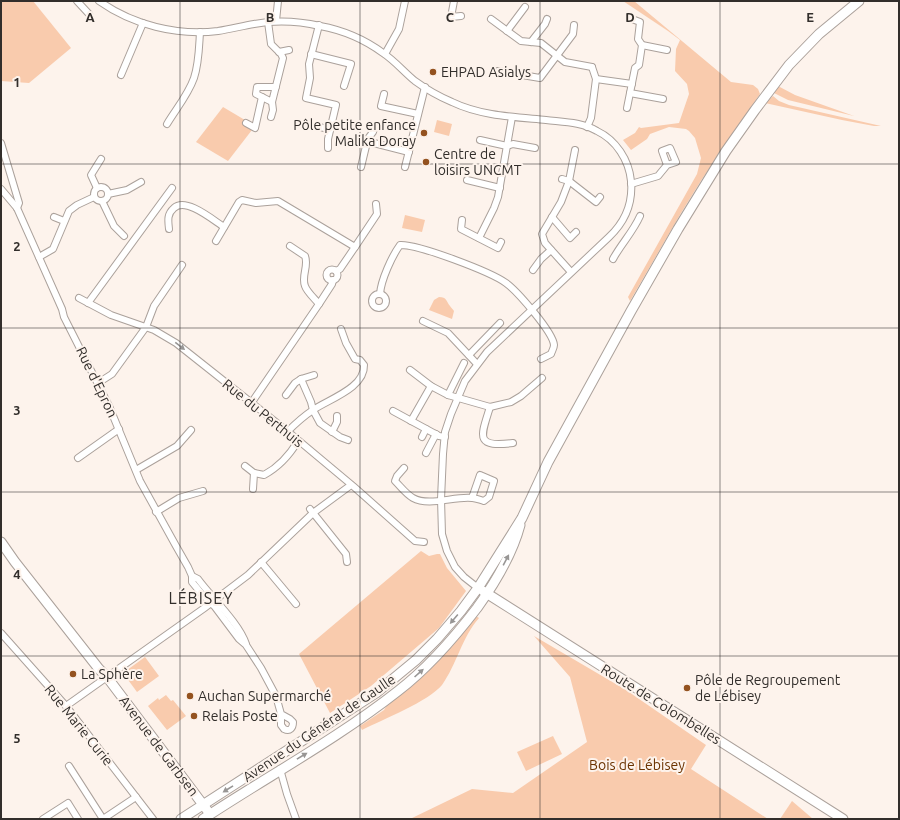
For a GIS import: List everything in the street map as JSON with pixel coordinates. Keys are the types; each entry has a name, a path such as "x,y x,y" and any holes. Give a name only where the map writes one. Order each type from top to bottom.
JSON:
{"main road":[{"path":"522,518 548,462 631,311 678,228 726,152 789,65 819,34 858,1"},
{"name":"Avenue du Général de Gaulle","path":"181,819 361,704 411,665 437,639 461,611 478,588 522,518"},
{"name":"Avenue du Général de Gaulle","path":"207,817 280,769 342,732 399,691 422,671 462,628 487,594 512,549 522,518"},
{"name":"Avenue de Garbsen","path":"1,542 99,670 107,677 203,805 207,817"},
{"name":"Route de Colombelles","path":"478,588 843,819"}],"street":[{"path":"77,1 88,14"},
{"path":"276,21 278,1"},
{"path":"385,54 399,28 405,1"},
{"path":"454,1 451,17 461,16"},
{"path":"103,2 122,15 143,23 172,30 200,32 237,28 252,24 276,21 298,22 333,29 371,45 385,54 415,81 444,99 485,113 575,123 605,136 618,148 626,161 630,173 631,184 628,210 618,228 487,352 465,381 451,414 444,437 441,499 442,534 453,564 461,574 478,588"},
{"path":"506,31 525,7"},
{"path":"491,19 521,41 541,43 565,62 594,65 596,79 591,118 587,127"},
{"path":"531,42 545,24 547,19"},
{"path":"627,108 635,68 639,65 642,46 638,39 640,22 632,19"},
{"path":"268,22 268,46 280,52 283,58 272,102 273,110 271,117"},
{"path":"121,75 143,23"},
{"path":"540,78 573,34 574,25"},
{"path":"319,26 309,64 310,78 306,98 336,105 330,130 328,148"},
{"path":"167,124 186,94 197,68 200,32"},
{"path":"642,46 667,50"},
{"path":"280,52 289,50"},
{"path":"311,54 351,64 344,86"},
{"path":"498,71 540,78 544,83"},
{"path":"596,79 632,84"},
{"path":"272,102 256,94 257,87 276,87"},
{"path":"405,167 425,87"},
{"path":"630,93 662,99"},
{"path":"384,94 381,106 418,114"},
{"path":"246,123 258,130 262,97"},
{"path":"479,238 494,208 500,188 512,117"},
{"path":"361,167 366,141 373,132 375,125"},
{"path":"317,126 330,130"},
{"path":"480,140 507,146 513,144 535,148"},
{"path":"367,142 409,152"},
{"path":"1,143 19,203 17,208"},
{"path":"571,272 551,250 545,242 542,234 562,202 569,181 575,150"},
{"path":"96,188 91,175 101,159"},
{"path":"631,184 658,176 668,165"},
{"path":"562,179 569,181 596,202 600,197"},
{"path":"467,180 500,188"},
{"path":"108,194 127,190 141,182"},
{"path":"96,188 103,187 107,190 108,194"},
{"path":"96,188 93,193 97,201 106,199 108,194"},
{"path":"88,303 172,188"},
{"name":"Rue d'Epron","path":"1,189 17,208 69,328 75,336 98,384 119,429 140,481 156,512 192,576 198,579 212,602 261,668 273,688 281,714"},
{"path":"39,257 49,252 53,248 67,213 77,205 94,197"},
{"path":"216,241 239,202 242,200 256,203 278,201 355,247"},
{"path":"102,201 114,226 124,236"},
{"path":"169,229 168,220 170,212 176,206 181,204 191,206 224,227"},
{"path":"336,271 340,268 377,214 376,204"},
{"path":"613,259 617,243 633,229 640,216"},
{"path":"54,217 64,221"},
{"path":"552,217 570,238 576,232"},
{"path":"462,220 461,229 498,248 501,242"},
{"path":"610,237 617,243"},
{"path":"380,294 384,277 400,245 406,244 476,268 507,284 531,310 552,339 554,346 551,354 541,359"},
{"path":"290,246 305,256 306,266 304,284 306,289 320,304"},
{"path":"533,270 541,259 551,250"},
{"path":"98,384 112,374 146,327 154,306 182,265"},
{"path":"333,280 328,279 326,274 333,269 336,271"},
{"path":"252,402 320,304 333,280 337,277 336,271"},
{"name":"Rue du Perthuis","path":"79,298 111,315 164,335 176,343 252,402 415,541 424,542"},
{"path":"423,321 448,333 477,364"},
{"path":"469,355 500,323"},
{"path":"287,432 312,410 351,388 359,380 364,370 363,362 355,359 351,354 341,329"},
{"path":"448,396 464,363"},
{"path":"410,370 430,386 448,396 490,406 511,402 521,396 542,378"},
{"path":"286,395 295,383 301,379 314,375"},
{"path":"301,379 311,402 312,410 320,423 332,432 348,440"},
{"path":"411,421 430,386"},
{"path":"490,406 482,432 483,437 492,444 513,443"},
{"path":"393,411 444,437"},
{"path":"332,432 337,422 337,416"},
{"path":"78,458 119,429"},
{"path":"422,437 426,429"},
{"path":"136,470 178,446 191,430"},
{"path":"426,453 436,434"},
{"path":"245,466 254,473 264,475 276,468 285,460 298,441"},
{"path":"404,468 397,476 395,481 404,491 414,498 436,501 441,499 472,498"},
{"path":"253,489 254,473"},
{"path":"66,706 248,575 312,511 351,485"},
{"path":"156,512 179,498 203,491"},
{"path":"312,511 346,554 347,562"},
{"path":"262,562 296,604"},
{"name":"Rue Marie Curie","path":"1,633 66,706 153,819"},
{"path":"69,766 103,819 136,797"},
{"path":"280,769 296,818"},
{"path":"43,819 68,804 78,819"}],"green space":[{"path":"1,1 33,1 71,48 29,83 1,81"},
{"path":"623,1 634,1 731,82 753,85 758,89 760,94 702,179 630,301 628,297 697,174 701,158 695,138 686,129 669,127 650,134 647,139 631,150 623,140 635,133 639,127 679,123 689,94 687,84 675,71 676,49 680,40"},
{"path":"778,86 795,95 854,116 788,100 774,93"},
{"path":"773,96 779,101 789,105 881,126 842,120 765,103"},
{"path":"223,107 255,126 228,161 196,142"},
{"path":"437,120 452,124 449,136 434,132"},
{"path":"405,215 425,220 422,232 402,228"},
{"path":"439,297 445,299 454,311 452,319 429,310 434,300"},
{"path":"421,551 429,556 440,554 447,568 466,591 439,628 371,686 330,713 299,654"},
{"path":"476,616 479,618 468,634 447,677 436,691 416,704 362,730 360,726 384,710 389,702"},
{"name":"Bois de Lébisey","path":"534,636 626,690 706,745 691,769 768,819 410,819 472,789 513,793 587,742 570,677"},
{"path":"145,657 159,676 137,692 123,673"},
{"path":"166,695 171,701 173,700 186,716 167,730 148,706 158,698 159,700"},
{"path":"553,736 562,754 526,771 517,752"},
{"path":"792,801 813,819 780,819"}],"place":[{"name":"EHPAD Asialys","path":"433,72"},
{"name":"Pôle petite enfance Malika Doray","path":"424,133"},
{"name":"Centre de loisirs UNCMT","path":"426,162"},
{"name":"La Sphère","path":"73,674"},
{"name":"Pôle de Regroupement de Lébisey","path":"687,688"},
{"name":"Auchan Supermarché","path":"190,696"},
{"name":"Relais Poste","path":"194,716"}],"district":[{"name":"LÉBISEY","path":"201,598"}]}
